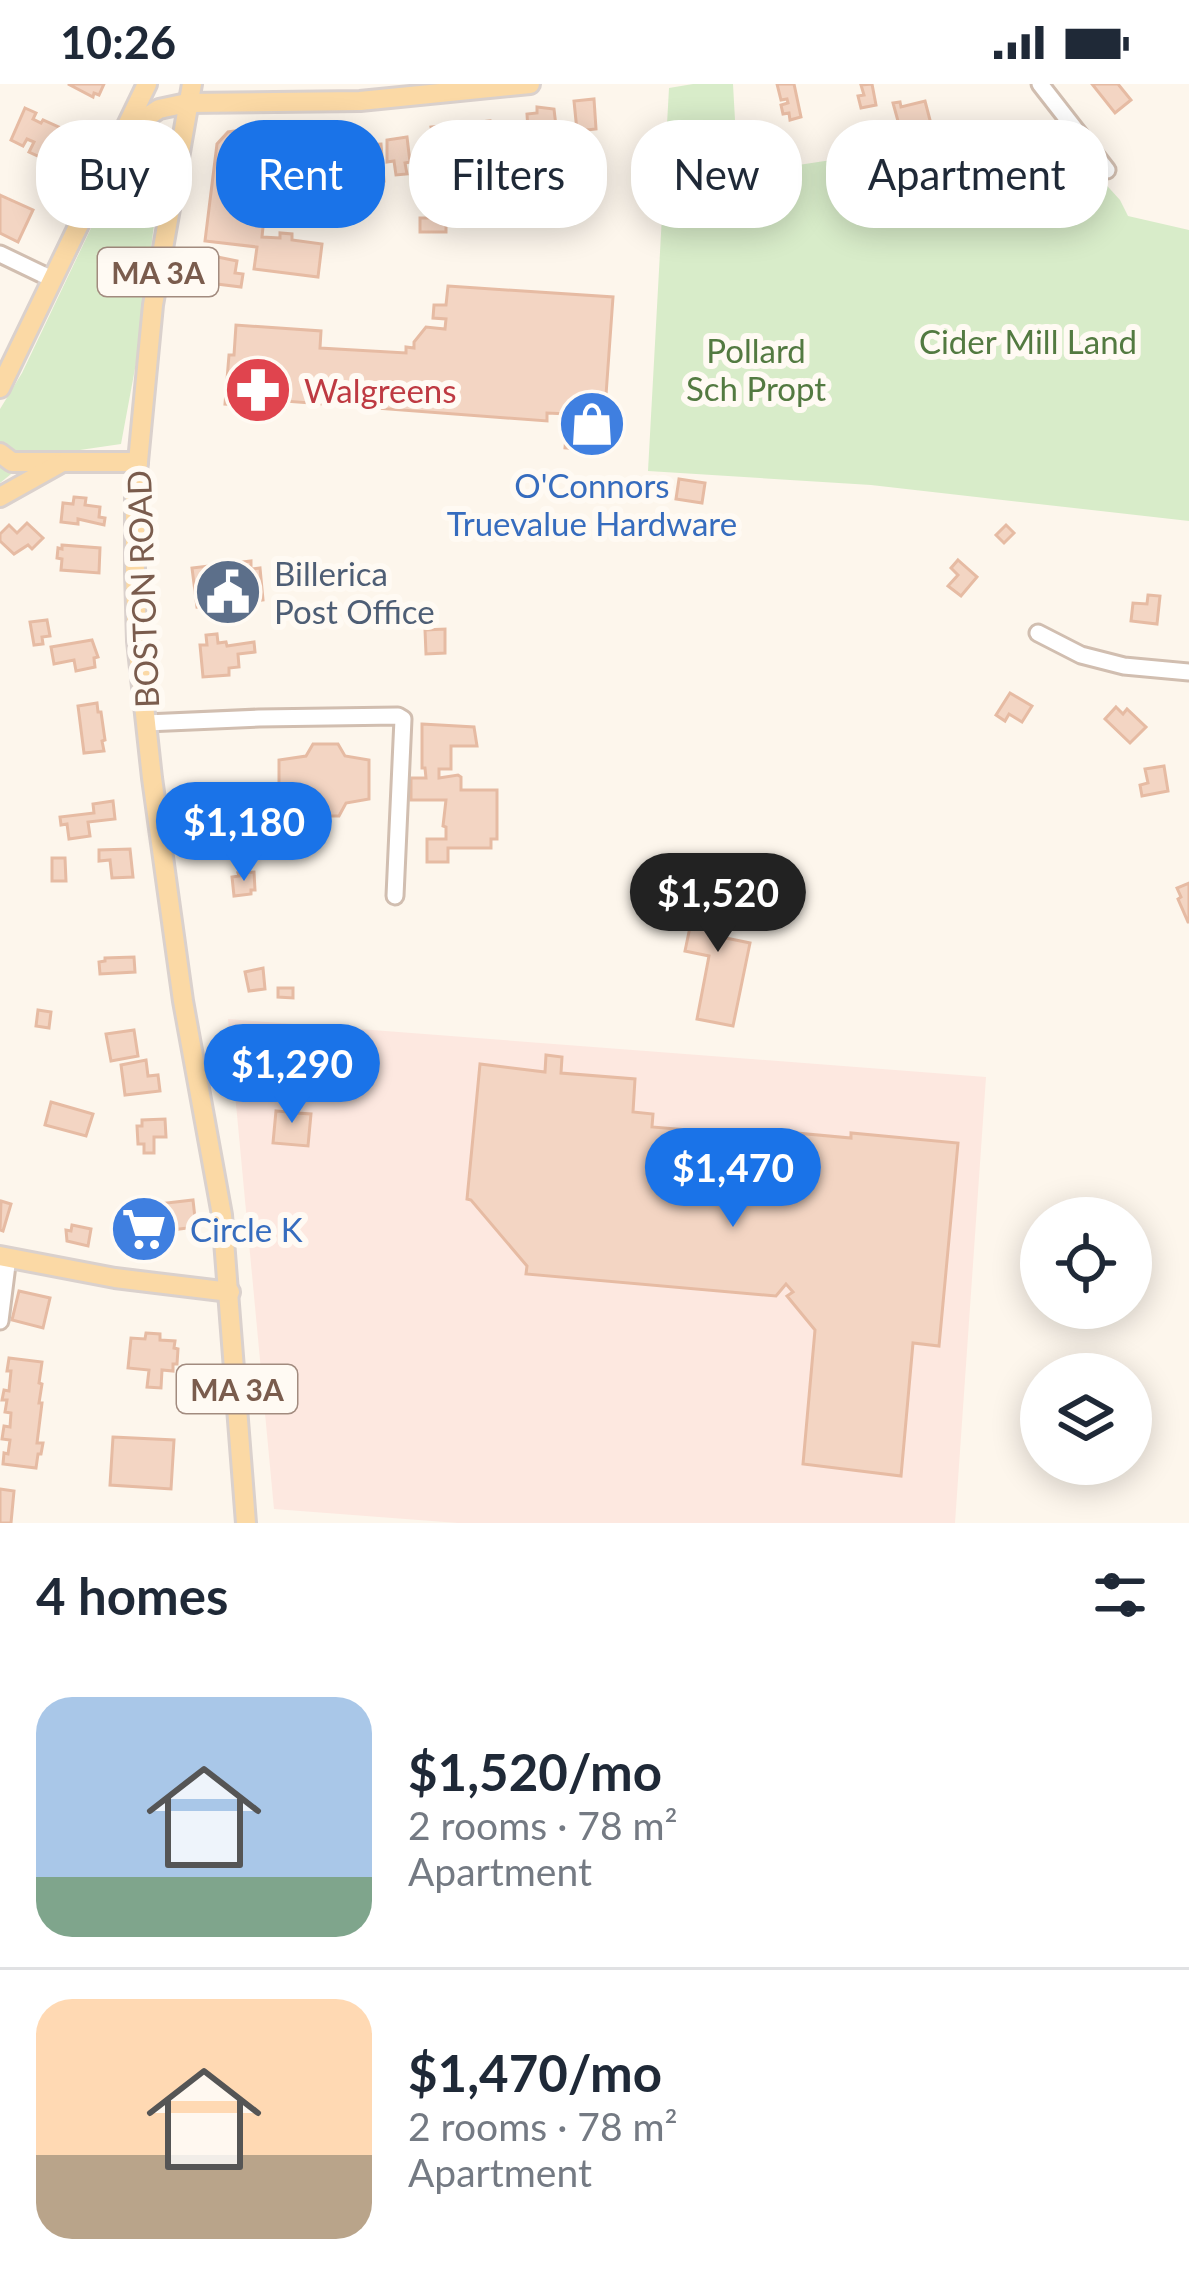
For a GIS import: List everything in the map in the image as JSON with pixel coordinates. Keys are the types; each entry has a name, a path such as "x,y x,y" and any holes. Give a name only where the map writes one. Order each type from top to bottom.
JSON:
{"main road":[{"name":"MA 3A","path":"130,120 147,84"},
{"path":"142,120 190,94 360,101 530,84"},
{"name":"MA 3A","path":"0,387 77,228"},
{"name":"BOSTON ROAD","path":"166,228 154,297 138,463 137,641 183,1001 222,1215 246,1523"},
{"path":"0,453 12,462 138,463"},
{"path":"0,497 59,464"},
{"path":"4,1257 115,1278 230,1292"}],"street":[{"path":"1040,84 1068,120"},
{"path":"0,254 52,280"},
{"path":"1038,633 1081,656 1188,676"},
{"path":"146,723 403,719 395,896"},
{"path":"0,1321 4,1257"}],"shaded area":[{"path":"228,1019 986,1077 955,1523 458,1523 274,1509"}],"green space":[{"name":"Cider Mill Land","path":"733,84 735,120 667,120 669,88"},
{"name":"Cider Mill Land","path":"826,161 826,228 1108,228 1108,187 1128,216 1189,230 1189,521 871,485 648,471 661,228 802,228 802,164"},
{"path":"91,228 154,228 121,444 32,457 0,483 0,409"}],"building":[{"path":"68,84 104,84 93,97"},
{"path":"777,84 794,84 801,117 790,120 781,105 787,99 781,100"},
{"path":"872,84 876,105 861,108 861,85"},
{"path":"1092,84 1118,84 1131,100 1115,113"},
{"path":"594,99 595,120 576,120 574,101"},
{"path":"925,101 930,120 898,120 893,103 900,102 901,107"},
{"path":"537,107 554,109 555,120 527,120 527,114 537,113"},
{"path":"25,108 36,113 36,155 29,152 34,142 27,139 23,146 11,140"},
{"path":"407,137 407,174 396,175 394,161 387,162 387,140"},
{"path":"216,152 216,228 263,228 262,237 292,234 292,240 322,244 318,277 254,269 257,247 205,241"},
{"path":"0,195 33,210 18,242 0,233"},
{"path":"420,228 446,228 446,232 420,232"},
{"path":"203,254 237,261 235,273 243,274 241,287 203,280 199,274"},
{"path":"448,286 613,297 602,451 565,448 568,414 547,413 547,421 285,401 285,408 225,404 236,325 321,331 320,348 406,353 406,347 414,348 426,327 445,329 446,319 433,318 434,305 446,305"},
{"path":"679,479 705,483 702,503 676,499"},
{"path":"74,497 100,507 104,525 78,519 78,524 61,522 63,503 73,504"},
{"path":"27,523 43,538 32,549 28,545 14,554 0,541 0,534 9,525 17,533"},
{"path":"1006,525 1014,533 1004,543 996,535"},
{"path":"62,545 100,548 99,573 61,570 62,559 57,558"},
{"path":"958,560 977,577 961,596 948,586 958,575 951,568"},
{"path":"251,561 251,569 260,568 263,600 197,607 192,568"},
{"path":"1148,595 1160,596 1157,624 1131,621 1133,603 1147,604"},
{"path":"47,620 50,636 34,645 30,622"},
{"path":"445,629 445,653 426,654 425,630"},
{"path":"217,634 218,643 227,646 254,642 255,652 238,654 239,667 229,668 229,675 203,677 200,645 207,645 206,635"},
{"path":"92,640 98,657 95,667 76,671 74,660 54,664 51,647"},
{"path":"1010,693 1032,706 1022,722 1009,714 1005,721 996,715"},
{"path":"97,703 104,751 84,753 78,706"},
{"path":"1116,707 1123,714 1127,709 1146,727 1130,743 1105,719"},
{"path":"422,724 474,727 477,746 451,746 451,769 439,769 439,778 458,775 461,790 497,790 497,839 491,839 491,848 448,848 448,862 427,862 427,839 446,839 446,800 411,800 411,778 426,778"},
{"path":"313,744 338,744 345,756 369,760 369,799 346,803 339,816 314,816 305,802 279,802 279,760 306,756"},
{"path":"1164,766 1168,791 1142,796 1140,785 1148,783 1145,769"},
{"path":"113,801 115,819 88,822 90,836 69,839 67,824 61,825 60,817 94,813 93,804"},
{"path":"130,849 133,877 112,878 110,860 99,861 99,850"},
{"path":"52,858 65,858 66,881 52,881"},
{"path":"254,872 255,890 234,896 232,877"},
{"path":"1189,883 1189,922 1188,922 1177,888"},
{"path":"712,885 735,890 726,938 750,943 733,1026 697,1019 709,956 685,951 698,889 710,891"},
{"path":"134,957 135,972 100,974 99,962 105,958"},
{"path":"263,968 265,989 249,991 245,972"},
{"path":"278,988 293,988 293,998 278,997"},
{"path":"38,1010 51,1012 49,1028 36,1026"},
{"path":"134,1030 138,1056 111,1061 106,1034"},
{"path":"546,1055 562,1057 561,1073 635,1079 633,1112 653,1114 652,1127 785,1138 785,1132 851,1138 851,1133 958,1143 939,1346 913,1343 901,1476 803,1464 815,1330 787,1296 793,1292 786,1284 776,1296 526,1274 527,1266 467,1199 480,1064 545,1072"},
{"path":"146,1060 148,1076 158,1075 160,1091 125,1095 121,1065"},
{"path":"289,1097 299,1098 297,1113 311,1114 308,1146 273,1143 276,1111 287,1112"},
{"path":"51,1102 93,1114 86,1136 45,1125"},
{"path":"165,1119 166,1137 154,1137 154,1153 144,1153 137,1126 142,1126 142,1120"},
{"path":"193,1200 196,1227 163,1231 158,1204"},
{"path":"1,1201 11,1204 3,1231 0,1230"},
{"name":"Circle K","path":"153,1216 157,1245 126,1248 125,1241 134,1240 131,1219"},
{"path":"72,1225 91,1229 88,1246 67,1241 66,1230 71,1231"},
{"path":"19,1291 50,1298 43,1328 12,1320"},
{"path":"146,1333 175,1341 178,1349 173,1371 162,1370 161,1388 147,1387 149,1370 128,1368 131,1338 145,1339"},
{"path":"9,1358 42,1362 37,1443 43,1443 36,1468 3,1464 10,1440 2,1439 4,1426 10,1427 11,1413 5,1412 7,1400 2,1400 4,1390 9,1391"},
{"path":"113,1437 174,1440 171,1489 110,1485"},
{"path":"0,1489 14,1491 11,1523 0,1523"}],"place":[{"name":"Walgreens","path":"258,390"},
{"name":"O'Connors Truevalue Hardware","path":"592,424"},
{"name":"Billerica Post Office","path":"228,592"},
{"name":"Circle K","path":"144,1229"}],"park label":[{"name":"Pollard Sch Propt","path":"756,369"}]}
